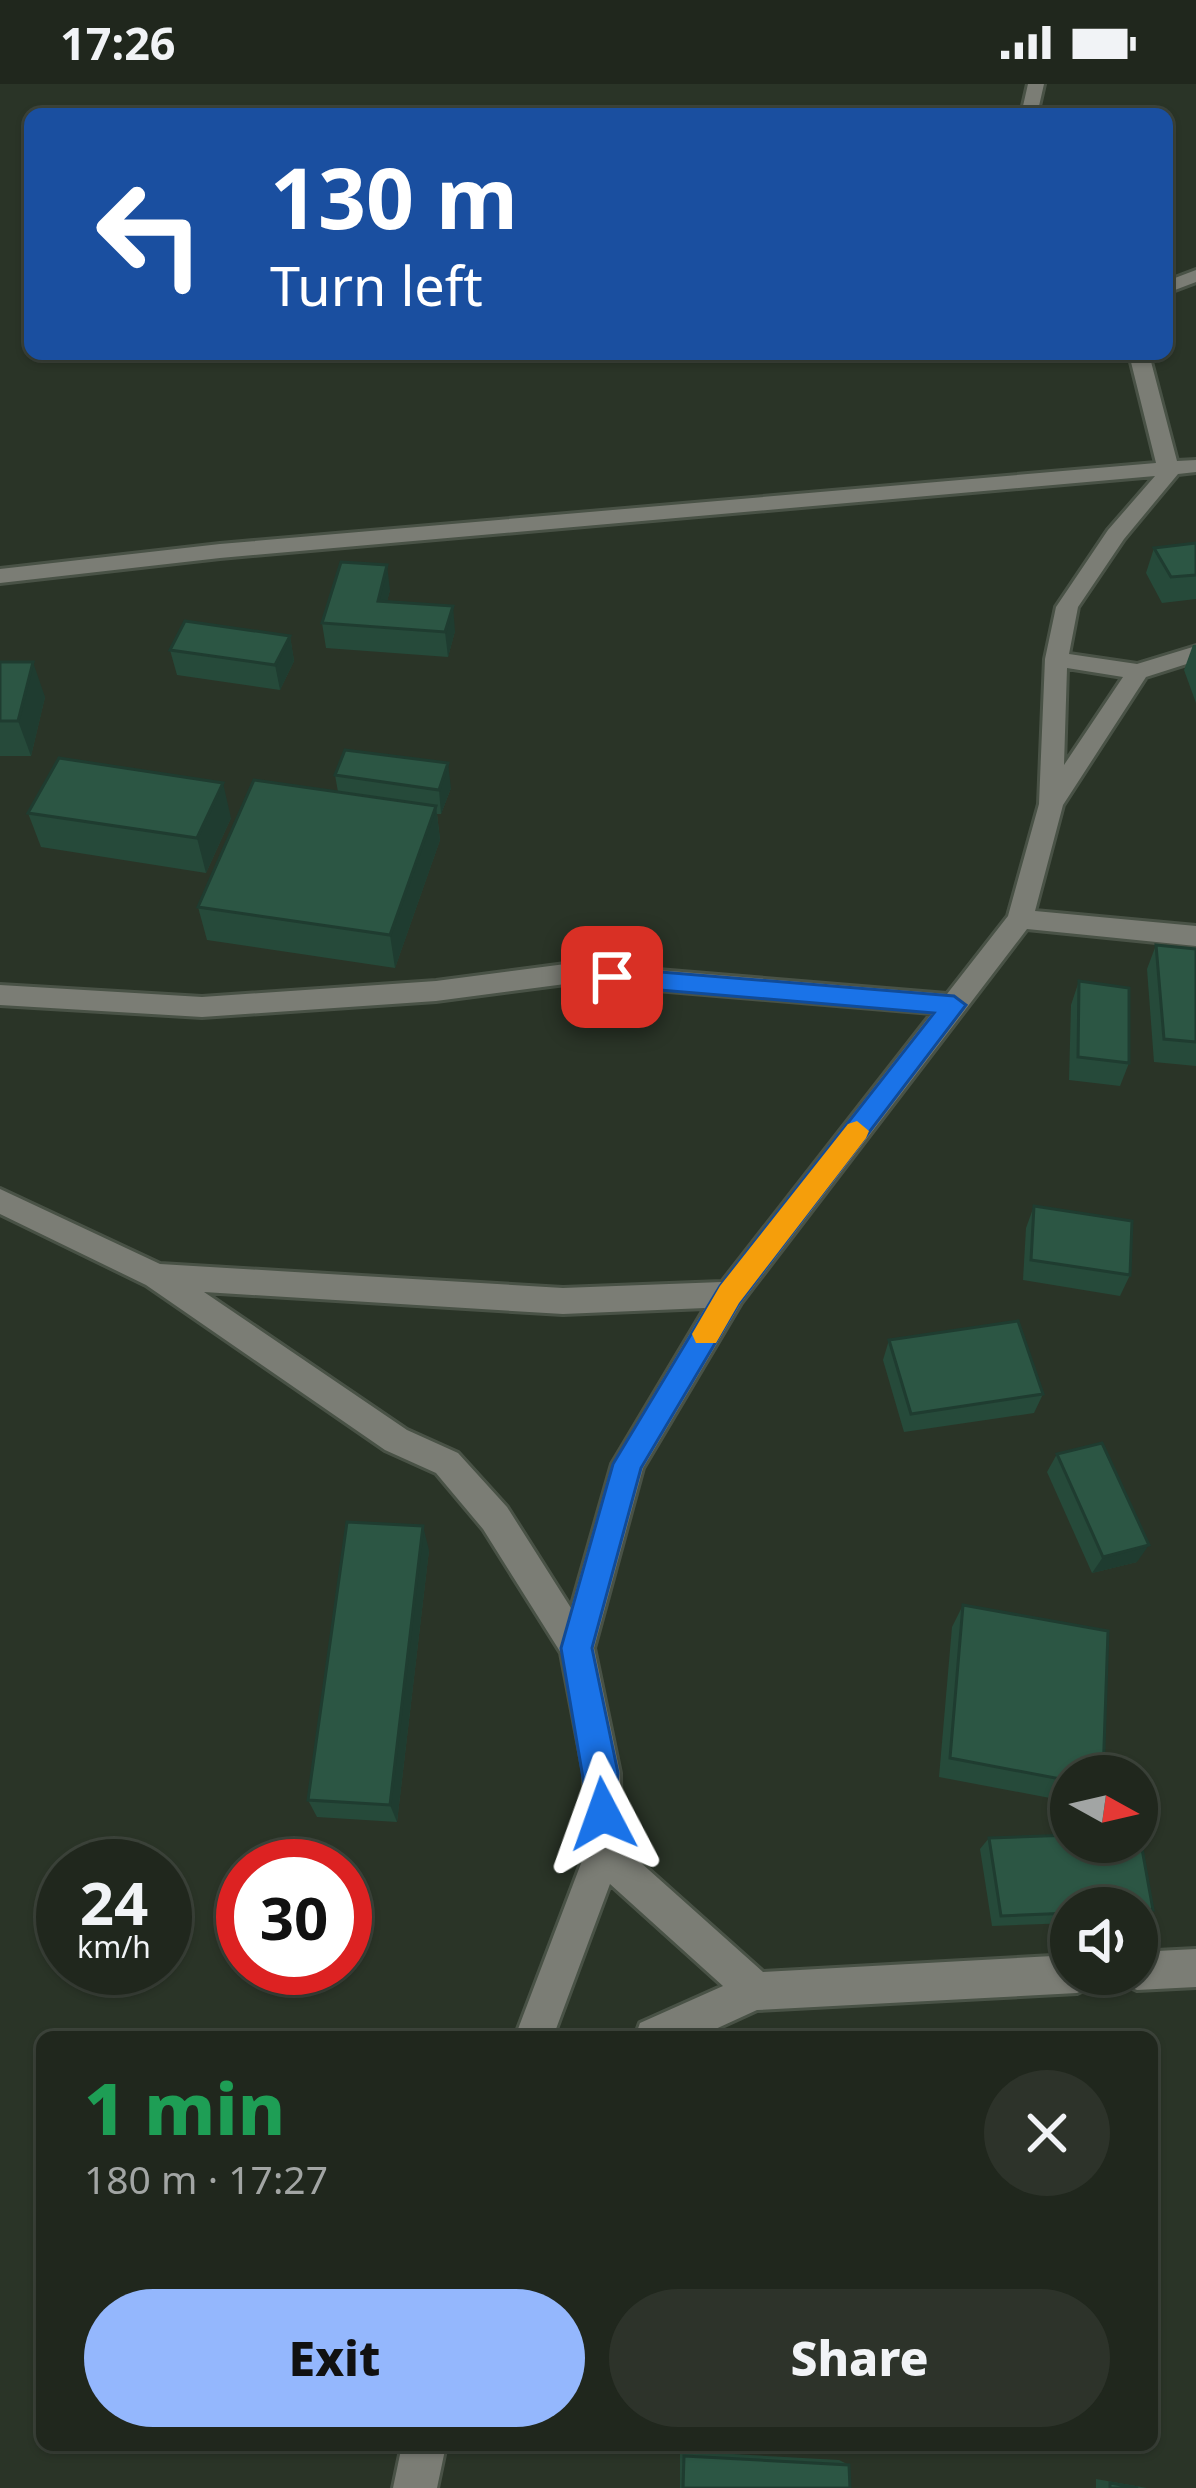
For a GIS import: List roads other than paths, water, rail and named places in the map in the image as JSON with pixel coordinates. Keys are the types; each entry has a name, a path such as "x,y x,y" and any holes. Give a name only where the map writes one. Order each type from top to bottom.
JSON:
{"street":[{"path":"1009,84 1031,108"},
{"path":"1141,360 1169,472"},
{"path":"0,576 220,551 1169,472 1196,466"},
{"path":"577,1648 628,1464 730,1294 1020,919 1051,804 1055,659 1067,608 1129,518 1169,472"},
{"path":"1055,659 1138,672 1196,653"},
{"path":"1051,804 1138,672"},
{"path":"1020,919 1196,936"},
{"path":"0,995 202,1006 436,991 573,973 954,1005"},
{"path":"0,1201 157,1276 396,1440 447,1463 495,1518 577,1648 602,1773 603,1853 536,2031"},
{"path":"157,1276 563,1301 730,1294"},
{"path":"603,1853 756,1991"},
{"path":"1158,1970 1196,1968"},
{"path":"667,2031 756,1991 1050,1975"},
{"path":"415,2488 423,2451"}]}
